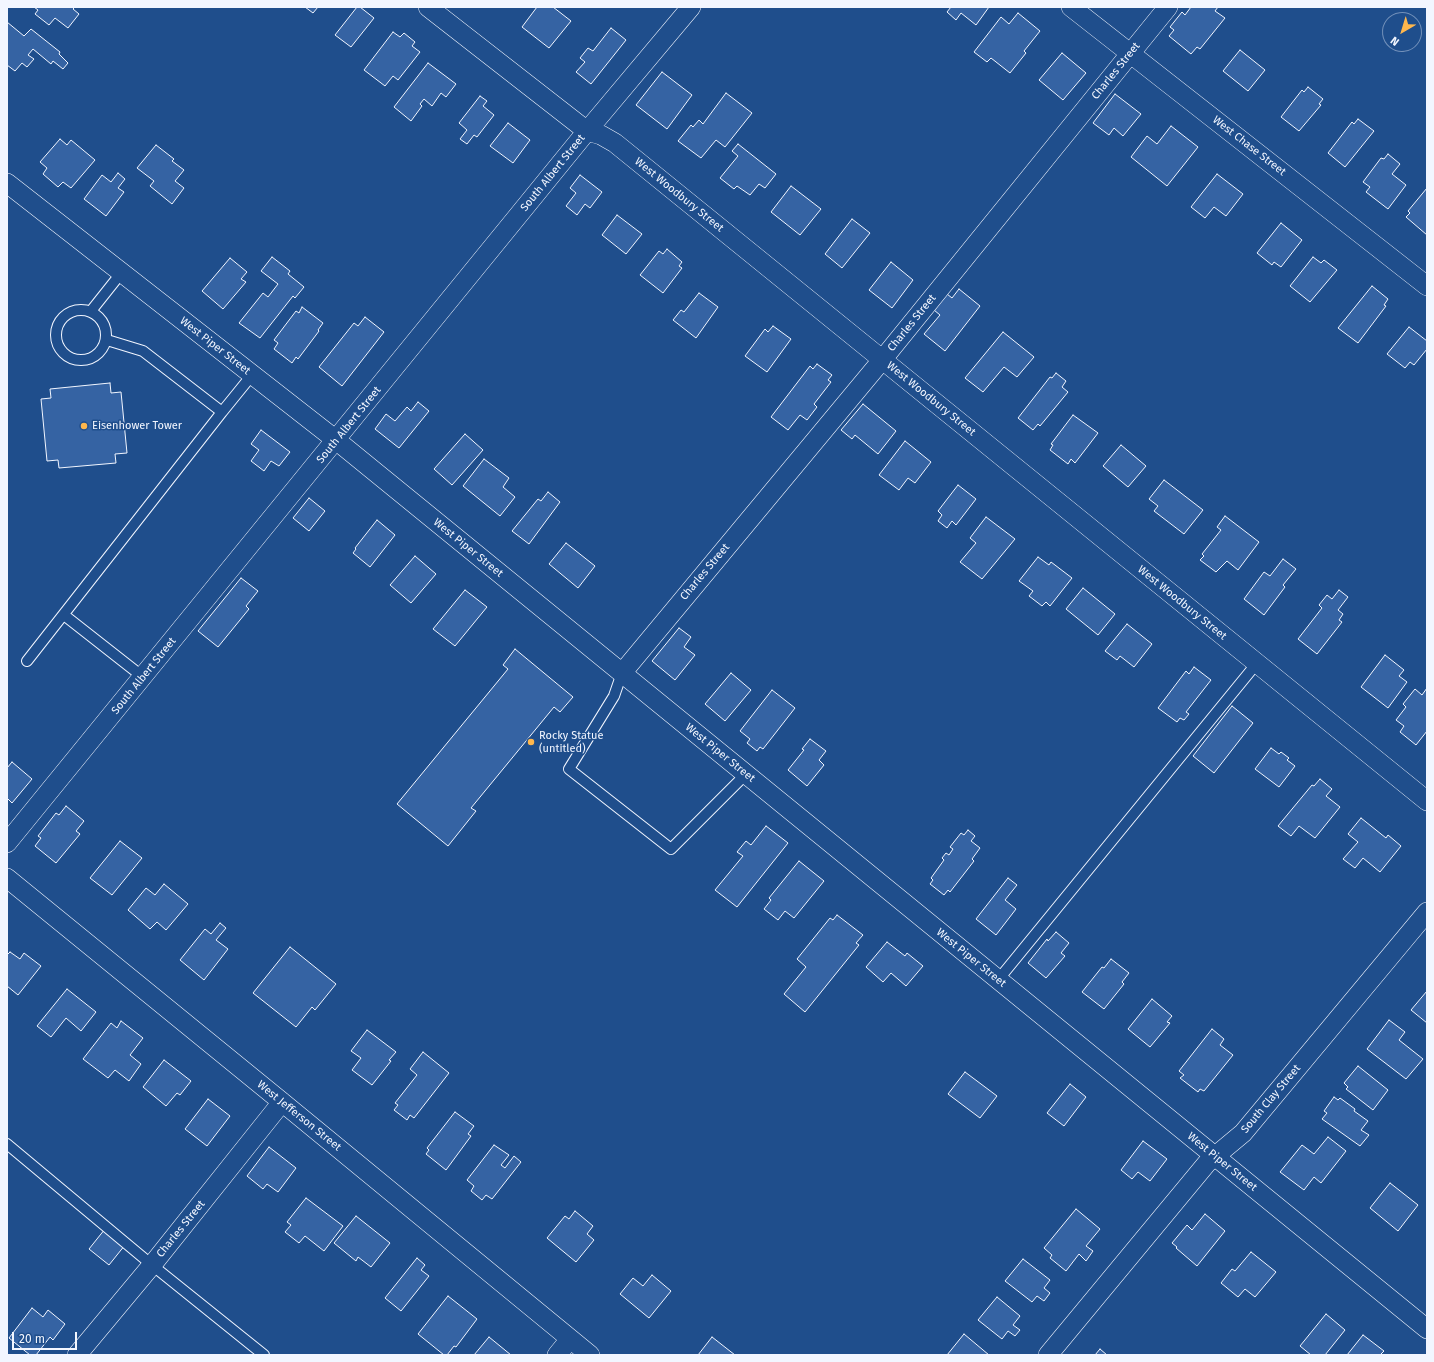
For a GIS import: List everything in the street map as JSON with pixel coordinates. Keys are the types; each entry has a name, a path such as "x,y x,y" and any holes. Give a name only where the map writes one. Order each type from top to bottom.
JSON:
{"street":[{"name":"West Woodbury Street","path":"428,7 587,131 601,135 615,142 1427,801"},
{"name":"South Albert Street","path":"7,843 587,131 691,7"},
{"name":"West Chase Street","path":"1071,7 1427,286"},
{"name":"Charles Street","path":"622,673 882,360 1168,7"},
{"name":"West Piper Street","path":"7,183 336,440 1427,1329"},
{"name":"West Jefferson Street","path":"7,878 590,1355"},
{"name":"South Clay Street","path":"1048,1355 1207,1163 1243,1133 1427,912"},
{"name":"Charles Street","path":"78,1355 282,1102"},
{"path":"557,1355 570,1339"}],"lane":[{"path":"91,311 122,272"},
{"path":"83,309 91,311 104,323 107,331 107,340 104,348 91,359 74,359 60,350 56,334 57,326 68,313 83,309"},
{"path":"107,340 143,351 222,412"},
{"path":"27,661 252,375"},
{"path":"64,615 143,677"},
{"path":"998,980 1257,663"},
{"path":"622,673 614,696 570,769 671,849 746,774"},
{"path":"7,1144 264,1355"}],"building":[{"path":"34,7 75,7 73,9 79,14 68,28 55,18 49,25 35,14 38,10"},
{"path":"305,7 318,7 313,13"},
{"path":"357,7 360,7 374,18 351,47 335,35"},
{"path":"537,7 553,7 571,21 549,48 522,27"},
{"path":"951,7 989,7 976,25 961,13 956,20 947,12"},
{"path":"1191,7 1218,7 1215,11 1225,18 1200,49 1197,47 1191,54 1169,36 1174,30 1170,27 1182,12 1185,15"},
{"path":"1018,13 1040,31 1024,51 1026,53 1010,73 991,58 987,62 974,52 1001,17 1009,24"},
{"path":"7,22 24,36 31,29 60,52 59,54 68,63 63,69 53,61 51,64 33,49 28,55 34,59 27,67 22,63 15,71 7,65"},
{"path":"611,28 626,40 591,84 576,72 585,62 580,58 588,48 593,51"},
{"path":"393,32 400,37 404,33 415,42 412,46 420,52 398,80 393,76 385,86 364,70"},
{"path":"1240,50 1265,70 1248,91 1223,71"},
{"path":"1062,53 1086,73 1063,100 1039,80"},
{"path":"428,63 456,84 446,97 441,93 432,106 424,99 420,104 422,106 411,121 394,107"},
{"path":"662,72 692,95 667,129 636,105"},
{"path":"1308,87 1323,99 1319,104 1321,105 1299,131 1281,117 1302,90 1304,92"},
{"path":"726,93 752,113 725,147 716,140 701,158 678,141 691,125 693,127 699,120 703,124"},
{"path":"1115,94 1141,114 1123,136 1114,128 1109,135 1093,123"},
{"path":"480,96 487,101 483,106 494,115 477,137 474,135 467,144 460,139 467,130 459,123"},
{"path":"1358,119 1374,131 1345,167 1328,153 1352,122 1354,124"},
{"path":"508,123 530,140 513,163 490,146"},
{"path":"1171,126 1198,147 1167,186 1131,157 1147,136 1157,144"},
{"path":"60,139 67,145 71,140 95,160 71,188 63,182 58,187 43,174 47,168 40,162"},
{"path":"738,144 776,174 765,188 759,184 750,195 737,186 734,189 720,178 738,156 732,151"},
{"path":"156,145 174,159 172,161 184,170 175,181 184,188 172,204 150,186 154,181 137,168"},
{"path":"1388,154 1400,164 1392,174 1406,185 1388,209 1366,192 1370,187 1363,182 1381,158 1384,159"},
{"path":"118,173 125,179 118,188 124,192 106,216 84,199 102,175 111,182"},
{"path":"1217,174 1243,194 1226,216 1214,207 1205,218 1191,207"},
{"path":"580,175 602,192 590,208 585,204 577,215 566,206 576,193 570,188"},
{"path":"791,186 821,209 800,235 771,212"},
{"path":"1427,188 1427,235 1406,217 1410,213 1408,211"},
{"path":"617,215 642,234 626,254 602,235"},
{"path":"852,219 870,233 842,268 825,254"},
{"path":"1281,223 1302,240 1281,267 1274,262 1272,265 1257,253"},
{"path":"667,249 682,262 679,266 682,268 663,293 640,275 659,251 663,254"},
{"path":"272,257 290,271 288,274 304,287 295,298 293,296 260,338 239,323 263,293 268,297 278,284 261,271"},
{"path":"1313,257 1321,263 1324,260 1337,270 1310,302 1290,286"},
{"path":"230,258 247,272 241,279 246,282 223,309 202,291"},
{"path":"891,262 913,280 892,308 869,290"},
{"path":"1372,286 1388,299 1384,305 1386,306 1358,343 1338,328"},
{"path":"959,289 980,306 945,351 924,334 940,315 934,310 947,294 952,298"},
{"path":"699,293 718,307 696,338 673,320 681,310 684,312"},
{"path":"302,307 323,323 318,330 319,331 298,359 296,357 292,363 274,349 278,343 274,340 296,311 299,313"},
{"path":"365,317 384,332 342,386 319,367 354,323 358,326"},
{"path":"773,326 791,339 767,372 745,356 765,329 768,332"},
{"path":"1409,327 1427,341 1427,349 1414,365 1410,362 1405,368 1387,354"},
{"path":"1003,332 1034,357 1017,377 1004,367 983,392 965,378"},
{"path":"817,364 832,375 828,380 831,382 814,404 817,407 807,420 800,415 788,430 771,417 810,366 813,369"},
{"path":"1056,373 1066,381 1062,387 1068,392 1040,426 1038,424 1033,430 1018,418 1050,377 1052,378"},
{"name":"Eisenhower Tower","path":"110,383 111,393 121,392 127,453 115,454 116,463 59,468 58,460 47,461 41,399 51,398 50,389"},
{"path":"418,402 429,411 399,448 375,429 386,414 395,421 407,407 411,411"},
{"path":"863,404 896,431 878,454 855,435 852,439 841,430"},
{"path":"1073,415 1098,433 1075,463 1071,459 1068,464 1050,450 1053,445 1051,444"},
{"path":"261,430 290,452 279,466 271,461 264,471 251,461 259,450 251,444"},
{"path":"465,434 483,450 452,485 434,469"},
{"path":"905,441 931,462 915,483 908,478 899,490 879,475"},
{"path":"1121,445 1146,466 1128,487 1103,466"},
{"path":"484,459 509,478 503,487 515,497 500,516 463,486"},
{"path":"1164,480 1203,510 1184,534 1154,511 1158,506 1149,499"},
{"path":"958,485 976,499 956,525 952,521 947,528 938,521 942,515 938,511"},
{"path":"548,492 560,502 529,544 512,531 538,499 541,501"},
{"path":"309,498 325,511 309,531 293,518"},
{"path":"1225,516 1259,542 1238,570 1227,561 1216,572 1200,560 1204,556 1202,554 1221,530 1217,527"},
{"path":"986,517 1015,539 982,579 960,562 976,543 970,538"},
{"path":"377,520 395,535 370,567 353,553 356,549 355,548"},
{"path":"566,543 595,566 578,588 549,564"},
{"path":"415,556 436,574 411,603 390,585"},
{"path":"1038,557 1049,565 1051,562 1072,578 1050,606 1046,602 1042,606 1029,596 1033,591 1019,581"},
{"path":"1283,559 1296,569 1283,585 1285,587 1264,615 1244,599 1264,572 1270,576"},
{"path":"241,578 258,591 246,606 249,609 218,647 198,631"},
{"path":"1083,588 1115,614 1098,635 1066,609"},
{"path":"465,590 487,607 455,646 433,629"},
{"path":"1339,590 1348,597 1338,610 1343,614 1339,620 1342,622 1317,654 1298,639 1322,608 1319,605 1327,595 1332,599"},
{"path":"1127,624 1152,644 1134,667 1120,656 1117,660 1105,651"},
{"path":"679,628 691,637 684,647 695,655 675,680 652,661"},
{"path":"515,649 573,697 560,712 554,707 471,808 476,811 448,846 397,804 508,669 503,665"},
{"path":"1385,655 1404,670 1399,676 1407,682 1388,708 1361,687"},
{"path":"1194,667 1211,680 1186,712 1189,714 1184,720 1180,718 1177,722 1158,708 1186,671 1189,674"},
{"path":"731,673 751,690 725,721 705,704"},
{"path":"1427,688 1427,731 1416,745 1400,732 1404,726 1396,720 1406,707 1403,704 1415,689 1422,695"},
{"path":"772,690 795,708 763,749 760,747 757,751 747,743 750,739 740,731"},
{"path":"1232,706 1253,723 1214,773 1193,756"},
{"path":"810,739 826,751 819,760 824,765 807,786 788,770 804,750 802,749"},
{"path":"1271,748 1279,754 1281,752 1289,758 1287,760 1295,766 1279,787 1255,769"},
{"path":"12,762 32,779 12,803 7,798 7,768"},
{"path":"1320,779 1332,789 1326,796 1340,807 1315,838 1299,826 1291,836 1278,826 1312,785 1314,786"},
{"path":"66,806 84,821 76,831 80,834 56,863 35,846 41,838 38,836 56,813 59,815"},
{"path":"1361,818 1386,838 1388,835 1401,846 1380,872 1363,858 1355,868 1343,859 1358,842 1348,834"},
{"path":"766,826 788,843 737,907 715,890 743,856 737,852 746,841 751,845"},
{"path":"968,830 975,836 971,841 980,848 972,859 974,861 950,892 948,890 944,895 930,884 933,880 931,878 944,860 942,858 946,853 949,855 953,849 950,847 961,833 964,835"},
{"path":"120,841 142,858 112,895 90,878"},
{"path":"799,861 824,881 794,918 785,911 778,920 764,909 771,900 769,898"},
{"path":"1008,878 1017,885 1005,900 1016,909 996,935 976,919"},
{"path":"164,884 188,904 166,930 157,922 150,929 128,910 146,888 155,895"},
{"path":"837,915 863,935 856,943 859,945 805,1012 784,994 806,967 797,959 830,918 833,920"},
{"path":"220,923 226,928 216,940 228,949 204,980 180,960 205,929 211,934"},
{"path":"1056,932 1069,943 1061,953 1065,956 1046,978 1028,963 1047,939 1048,941"},
{"path":"887,942 905,956 907,953 923,966 906,986 891,973 883,982 866,967"},
{"path":"290,947 336,984 315,1010 312,1007 296,1027 253,993"},
{"path":"10,952 20,959 24,953 41,966 18,995 7,986 7,955"},
{"path":"1111,959 1129,973 1122,982 1124,984 1104,1009 1082,992 1102,967 1104,968"},
{"path":"67,989 96,1012 81,1031 66,1018 51,1037 37,1026"},
{"path":"1427,991 1427,1023 1411,1010"},
{"path":"1152,999 1172,1016 1167,1022 1170,1023 1150,1047 1128,1029"},
{"path":"1389,1020 1405,1032 1399,1040 1423,1059 1406,1079 1367,1049"},
{"path":"121,1021 143,1038 130,1055 141,1064 129,1081 115,1070 108,1078 83,1059 111,1023 117,1028"},
{"path":"1212,1029 1224,1039 1220,1045 1233,1055 1204,1091 1200,1089 1198,1092 1180,1078 1184,1075 1179,1071"},
{"path":"367,1030 396,1052 389,1060 391,1061 372,1085 352,1070 361,1058 351,1051"},
{"path":"423,1052 449,1073 414,1118 410,1115 407,1120 394,1110 398,1105 395,1103 417,1075 410,1069"},
{"path":"164,1060 191,1081 180,1095 177,1093 166,1106 143,1087"},
{"path":"1358,1066 1388,1090 1373,1110 1346,1089 1348,1087 1344,1083"},
{"path":"965,1072 997,1096 980,1118 948,1094"},
{"path":"1070,1084 1086,1097 1064,1126 1047,1113"},
{"path":"1334,1097 1338,1100 1340,1098 1368,1121 1361,1130 1369,1135 1360,1146 1322,1119 1327,1113 1324,1111"},
{"path":"208,1099 230,1116 207,1146 185,1129"},
{"path":"455,1112 474,1126 468,1134 471,1136 446,1170 426,1154 429,1150 427,1148"},
{"path":"1328,1137 1346,1151 1321,1183 1314,1177 1304,1190 1280,1172 1302,1145 1314,1154"},
{"path":"1143,1141 1167,1159 1150,1181 1138,1172 1132,1179 1121,1170"},
{"path":"494,1145 509,1155 501,1165 505,1168 514,1156 521,1162 492,1199 486,1195 482,1200 471,1191 474,1186 467,1180"},
{"path":"269,1147 296,1168 278,1192 267,1184 263,1189 247,1176"},
{"path":"1390,1183 1418,1205 1398,1231 1370,1208"},
{"path":"306,1198 343,1226 324,1251 305,1236 299,1243 285,1232 291,1225 287,1222"},
{"path":"1076,1209 1100,1229 1086,1246 1093,1251 1086,1261 1079,1254 1066,1271 1050,1258 1052,1255 1044,1248"},
{"path":"575,1211 593,1226 587,1234 594,1240 576,1262 547,1238 565,1216 569,1219"},
{"path":"1205,1214 1225,1231 1197,1266 1172,1243 1187,1225 1192,1230"},
{"path":"356,1216 390,1243 371,1267 358,1257 356,1261 334,1243"},
{"path":"105,1229 125,1245 109,1265 89,1249"},
{"path":"1251,1252 1276,1272 1255,1297 1245,1289 1238,1297 1221,1283 1232,1269 1235,1271"},
{"path":"417,1258 425,1265 421,1270 429,1276 401,1311 385,1298"},
{"path":"1023,1259 1050,1280 1044,1288 1050,1293 1044,1301 1037,1296 1032,1302 1005,1281"},
{"path":"652,1275 671,1291 649,1318 620,1294 633,1278 643,1286"},
{"path":"448,1296 477,1319 456,1347 454,1346 447,1355 444,1355 418,1334"},
{"path":"997,1297 1020,1316 1013,1325 1020,1330 1015,1336 1008,1331 1002,1339 978,1320"},
{"path":"32,1308 43,1317 48,1310 65,1324 53,1340 50,1337 36,1355 30,1355 9,1338"},
{"path":"1326,1314 1345,1330 1325,1355 1311,1355 1300,1346"},
{"path":"964,1334 989,1355 947,1355"},
{"path":"1363,1335 1384,1351 1380,1355 1347,1355"},
{"path":"489,1337 511,1355 474,1355"},
{"path":"712,1337 735,1355 698,1355"},
{"path":"1100,1349 1107,1355 1095,1355"}],"place":[{"name":"Eisenhower Tower","path":"84,426"},
{"name":"Rocky Statue (untitled)","path":"531,742"}]}
